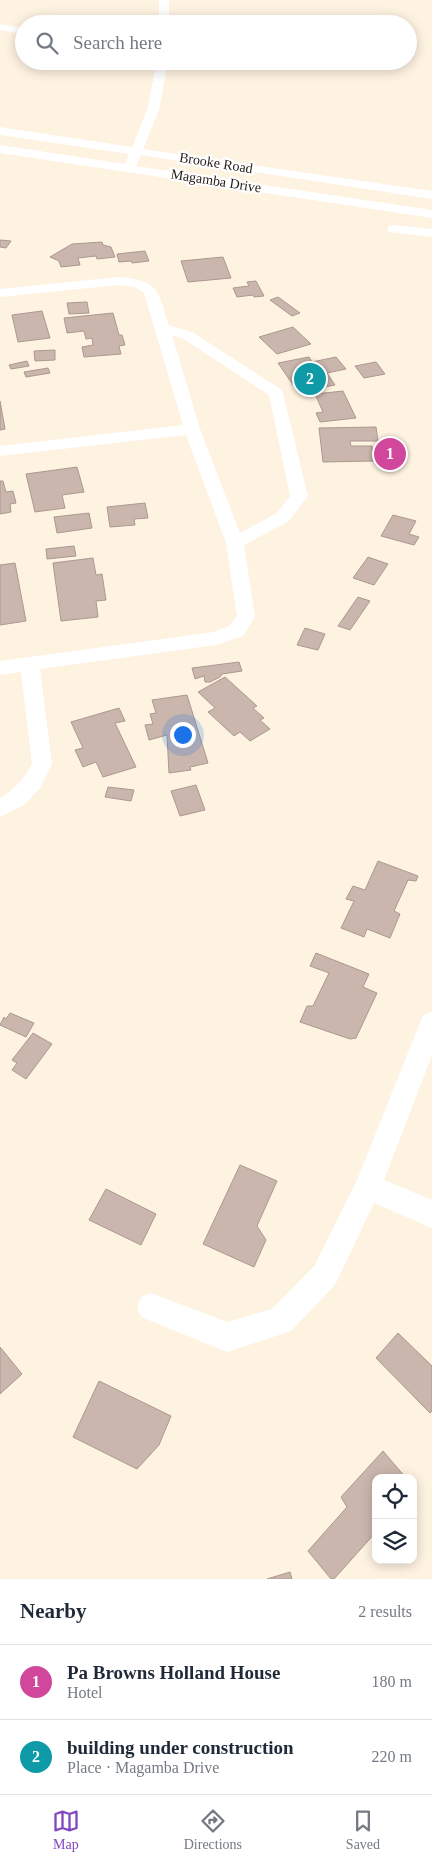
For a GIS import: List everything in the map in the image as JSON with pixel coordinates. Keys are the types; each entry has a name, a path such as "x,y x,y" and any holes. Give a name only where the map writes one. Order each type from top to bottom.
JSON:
{"street":[{"path":"164,0 164,15"},
{"path":"0,27 15,30"},
{"path":"128,168 138,151 153,110 161,70"},
{"name":"Brooke Road","path":"0,131 432,196"},
{"name":"Magamba Drive","path":"0,149 432,214"},
{"path":"394,228 432,233"},
{"path":"0,293 119,281 139,284 151,292 192,430 235,543 246,617 236,631 216,638 0,668"},
{"path":"162,328 187,335 276,393 299,496 283,517 235,543"},
{"path":"0,451 192,430"},
{"path":"0,809 16,799 32,782 42,764 30,664"},
{"path":"151,1307 227,1337 280,1321 326,1275 368,1187 432,1022"},
{"path":"368,1187 432,1214"}],"building":[{"path":"0,240 11,241 6,248 0,247"},
{"path":"102,242 103,245 111,247 115,257 97,259 96,256 78,258 80,265 61,267 59,261 50,257 72,244"},
{"path":"145,251 149,261 119,262 117,254"},
{"path":"223,257 231,278 188,282 181,261"},
{"path":"256,281 264,296 237,297 233,288 249,286 247,282"},
{"path":"278,297 300,313 292,316 270,300"},
{"path":"87,302 89,313 69,314 67,303"},
{"path":"42,311 50,338 18,342 12,315"},
{"path":"113,313 119,335 122,335 125,345 119,346 121,354 84,357 82,347 93,345 92,338 86,339 84,331 67,333 64,318"},
{"path":"293,327 311,344 277,354 259,337"},
{"path":"55,350 55,360 35,361 34,351"},
{"path":"309,357 312,362 336,357 346,369 327,373 335,385 298,392 278,363"},
{"path":"27,361 29,366 11,369 9,365"},
{"path":"376,362 385,374 364,378 355,366"},
{"path":"48,368 50,373 26,377 24,372"},
{"path":"343,391 356,418 320,422 316,413 323,412 315,394"},
{"path":"0,401 5,429 0,430"},
{"path":"376,427 378,441 350,441 351,446 372,446 374,461 323,462 319,428"},
{"path":"77,467 84,492 62,495 65,508 35,512 26,474"},
{"path":"0,481 3,481 6,492 13,491 16,503 10,504 11,512 0,514"},
{"path":"145,503 148,518 134,519 135,525 110,527 107,507"},
{"path":"89,513 92,528 57,533 54,517"},
{"path":"393,515 416,521 409,534 419,537 414,545 381,536"},
{"path":"74,546 76,556 47,559 46,549"},
{"path":"368,557 388,564 374,585 353,578"},
{"path":"93,558 96,575 102,574 106,600 96,601 98,617 61,621 53,563"},
{"path":"15,563 26,621 0,625 0,565"},
{"path":"358,597 370,601 350,630 338,626"},
{"path":"305,628 325,634 318,650 297,645"},
{"path":"239,662 242,671 222,674 210,682 205,682 204,676 195,679 192,668"},
{"path":"225,677 257,706 253,708 264,718 260,720 270,729 250,741 240,732 234,736 208,712 215,708 198,692"},
{"path":"187,695 208,763 190,767 191,770 169,773 167,735 149,740 145,725 153,724 150,714 156,713 152,700"},
{"path":"119,708 125,721 115,723 136,767 103,777 96,762 83,767 75,750 83,748 71,722"},
{"path":"196,785 205,810 180,816 171,791"},
{"path":"108,787 134,790 131,801 105,797"},
{"path":"378,861 418,876 416,881 408,880 394,911 400,914 390,938 367,929 364,937 341,928 354,901 346,899 353,886 365,890"},
{"path":"316,953 369,974 363,987 377,993 356,1038 350,1039 300,1022 307,1006 313,1006 329,973 310,966"},
{"path":"10,1013 34,1023 26,1037 0,1025 4,1017 6,1019"},
{"path":"33,1033 52,1044 26,1079 12,1070 17,1063 12,1060"},
{"path":"240,1165 277,1181 257,1226 266,1240 254,1267 203,1244"},
{"path":"106,1189 156,1214 141,1245 89,1220"},
{"path":"398,1333 432,1366 432,1411 430,1413 376,1358"},
{"path":"0,1347 22,1374 0,1394"},
{"path":"99,1381 171,1416 159,1445 137,1469 73,1437"},
{"path":"383,1451 403,1474 372,1474 372,1536 334,1579 331,1579 308,1551 347,1507 341,1497"},
{"path":"290,1572 292,1579 267,1579"}],"place":[{"name":"building under construction","path":"310,379"},
{"name":"Pa Browns Holland House","path":"390,454"}]}
